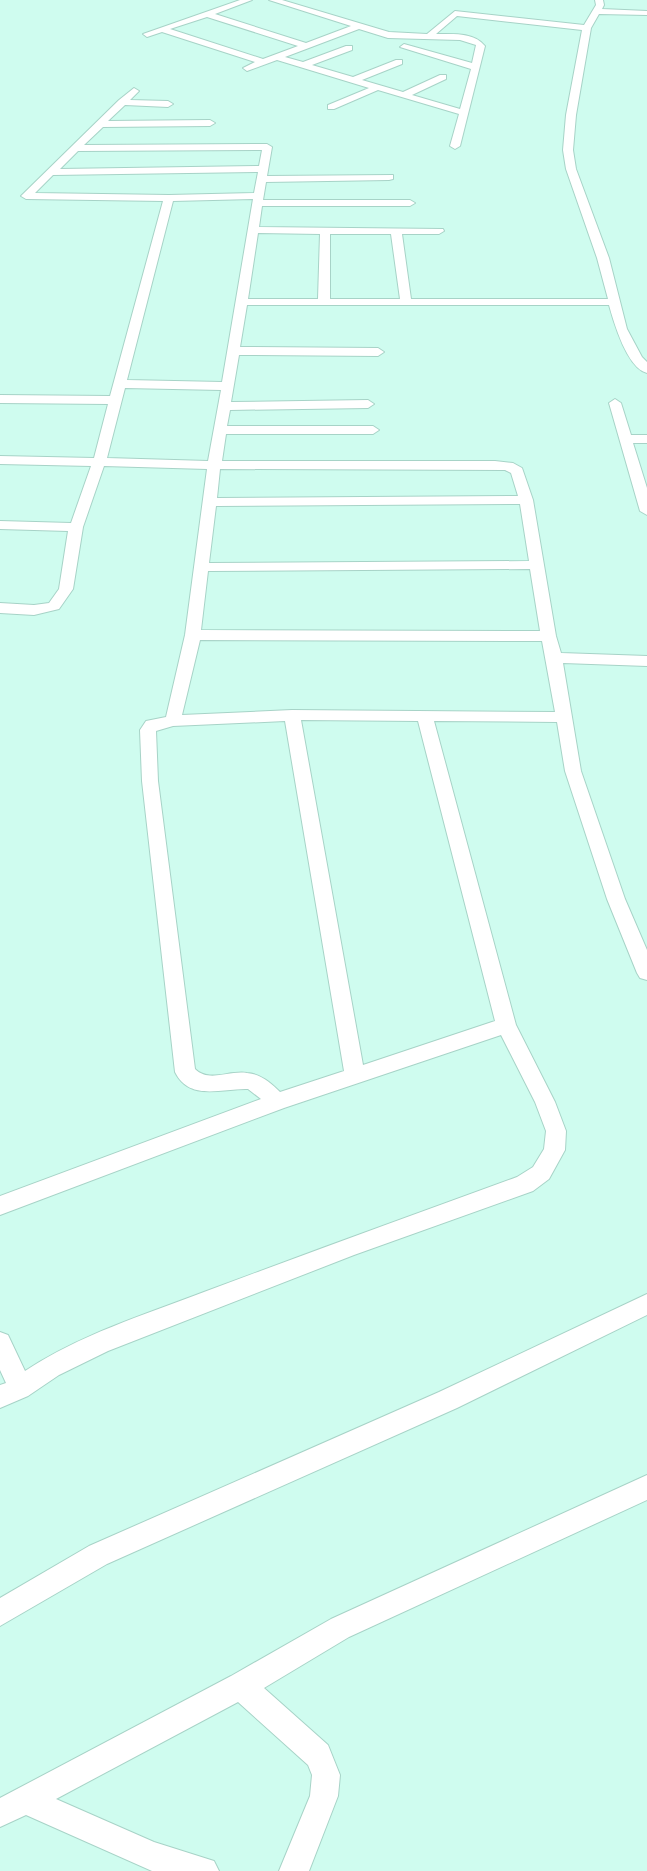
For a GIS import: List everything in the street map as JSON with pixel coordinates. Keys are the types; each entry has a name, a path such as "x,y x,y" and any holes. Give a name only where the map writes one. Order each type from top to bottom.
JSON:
{"street":[{"path":"147,34 248,0"},
{"path":"273,0 397,36 460,37 475,40 481,46 455,146"},
{"path":"598,0 600,5 586,30 571,115 568,150 571,169 603,258 621,329 638,359 647,369"},
{"path":"596,11 647,13"},
{"path":"207,14 306,46"},
{"path":"429,36 453,14 586,30"},
{"path":"247,68 359,26"},
{"path":"162,29 263,62"},
{"path":"404,47 475,68"},
{"path":"304,66 349,48"},
{"path":"276,57 464,113"},
{"path":"354,80 399,62"},
{"path":"404,95 443,78"},
{"path":"331,107 378,87"},
{"path":"134,91 26,196 410,202"},
{"path":"122,102 168,104"},
{"path":"100,124 210,123"},
{"path":"76,148 267,147 214,465 193,635 173,721"},
{"path":"51,172 389,177"},
{"path":"0,608 34,610 54,606 66,589 76,528 99,463 169,198"},
{"path":"252,230 326,232 439,231"},
{"path":"396,231 406,301"},
{"path":"324,302 326,232"},
{"path":"240,302 615,302"},
{"path":"232,351 378,352"},
{"path":"120,384 226,386"},
{"path":"0,398 116,400"},
{"path":"615,403 647,511"},
{"path":"223,406 368,404"},
{"path":"220,430 373,430"},
{"path":"626,439 647,438"},
{"path":"0,460 214,465 495,465 508,466 517,471 526,500 548,636 555,664 562,716 573,771 616,899 647,973"},
{"path":"209,502 526,500"},
{"path":"0,525 76,528"},
{"path":"200,567 536,565"},
{"path":"193,635 548,636"},
{"path":"555,664 647,660"},
{"path":"555,664 626,669 647,667"},
{"path":"292,715 355,1075"},
{"path":"277,1102 257,1084 247,1081 201,1084 191,1080 185,1072 150,781 148,730 152,725 173,721 292,715 424,717 562,716"},
{"path":"0,1344 10,1393 51,1367 100,1343 347,1248 524,1184 541,1173 554,1150 556,1131 545,1102 506,1025 424,717"},
{"path":"0,1206 277,1102 506,1025"},
{"path":"0,1613 98,1555 448,1400 647,1304"},
{"path":"0,1814 241,1686 340,1628 647,1487"},
{"path":"241,1686 318,1754 326,1775 324,1796 294,1871"},
{"path":"26,1800 152,1856 204,1871"}]}
